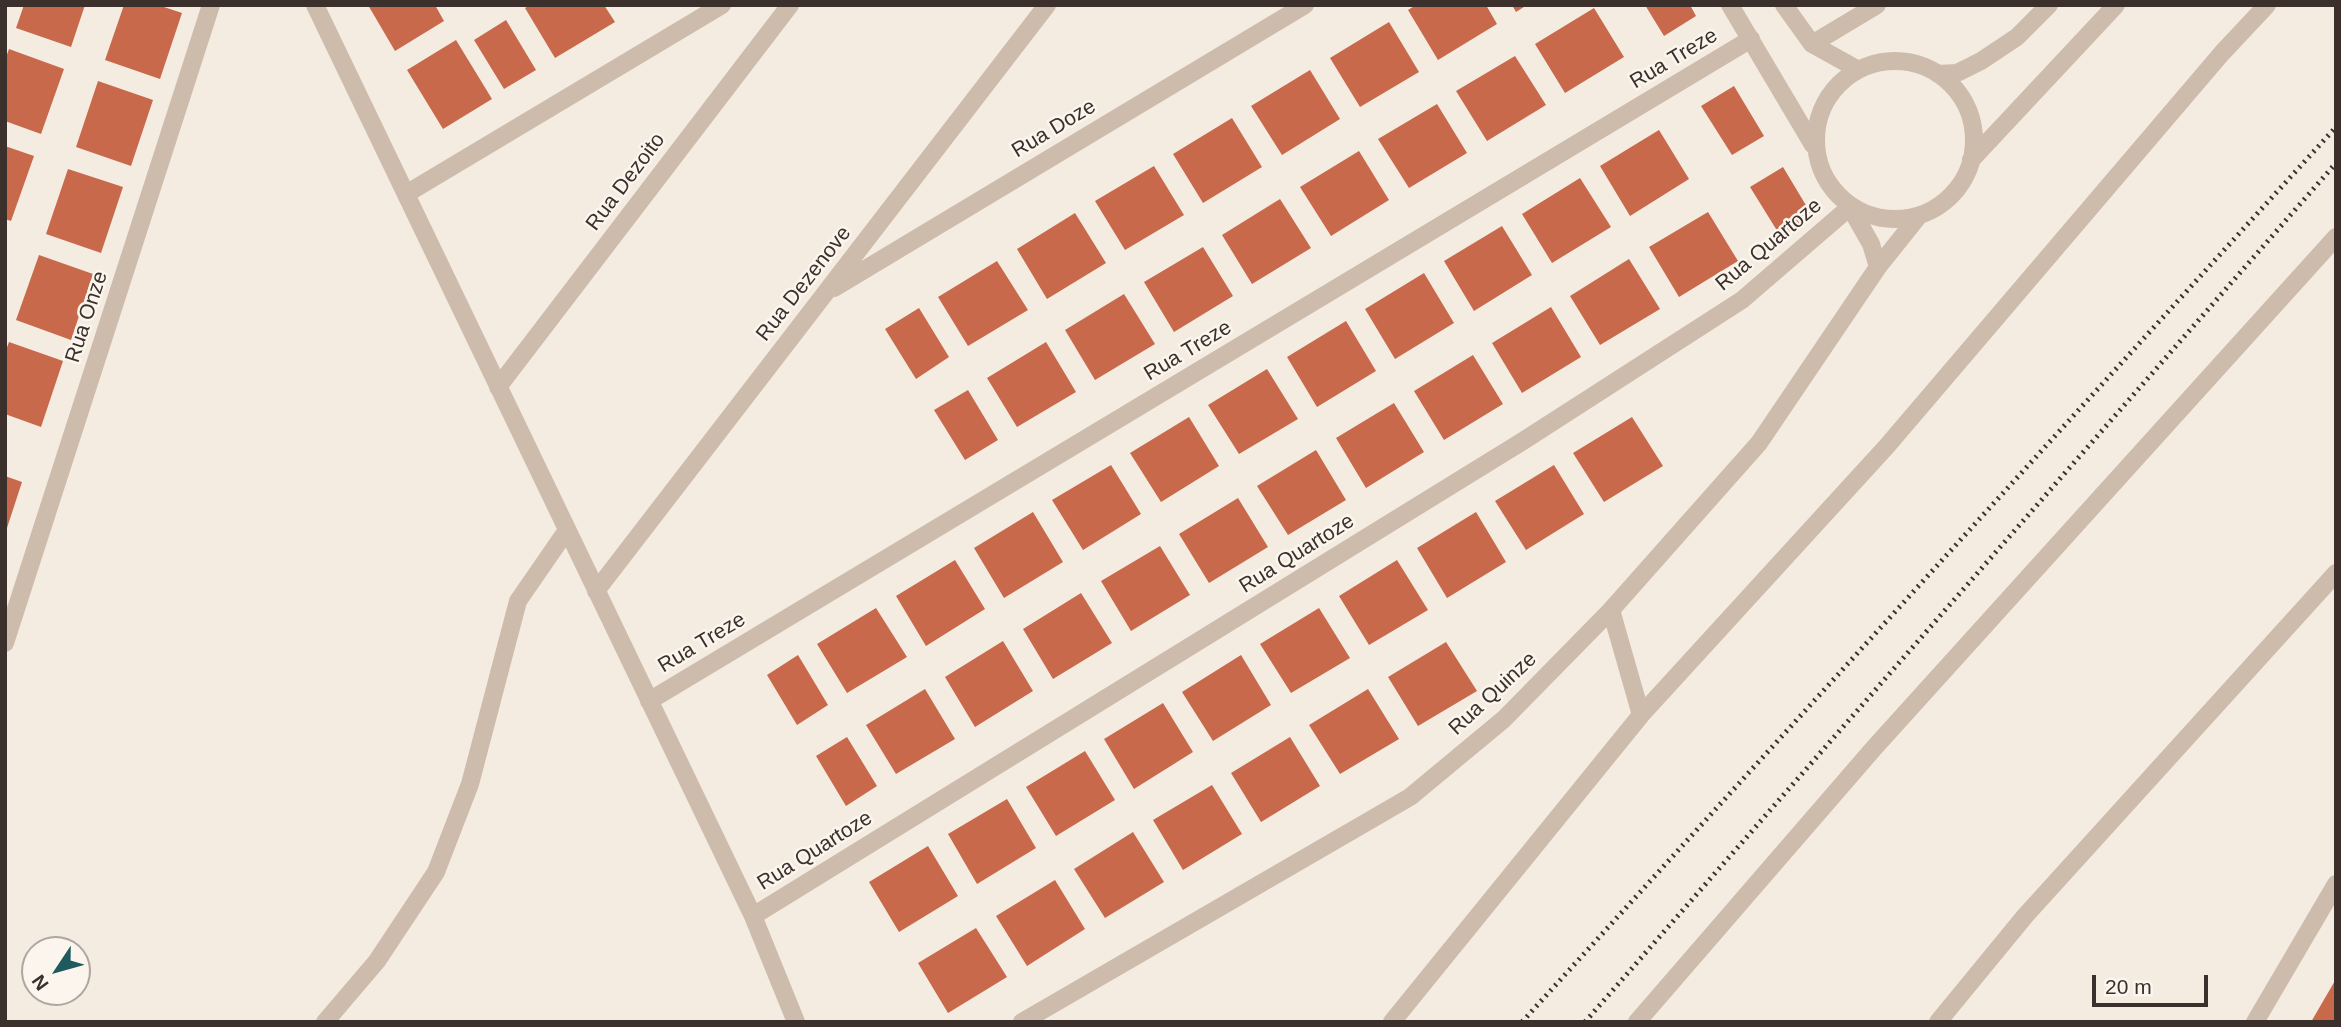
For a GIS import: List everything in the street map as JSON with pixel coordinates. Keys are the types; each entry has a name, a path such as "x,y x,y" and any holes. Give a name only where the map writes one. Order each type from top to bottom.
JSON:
{"street":[{"name":"Rua Onze","path":"5,643 211,5"},
{"path":"315,5 753,916 796,1022"},
{"path":"406,194 722,5"},
{"name":"Rua Dezoito","path":"498,387 790,5"},
{"name":"Rua Dezenove","path":"596,591 1047,5"},
{"name":"Rua Doze","path":"827,292 1306,5"},
{"path":"1730,5 1871,244 1878,267"},
{"path":"1784,5 1812,44 1857,69"},
{"path":"1812,44 1878,5"},
{"path":"1938,74 1957,73 1981,61 2017,37 2049,5"},
{"path":"1850,207 1874,218 1897,221 1918,217 1952,195 1971,160 2116,5"},
{"path":"1392,1022 1641,715 1887,446 2213,63 2267,5"},
{"name":"Rua Treze","path":"649,701 1751,39"},
{"path":"1813,145 1816,122 1824,100 1838,83 1857,69 1876,62 1898,61 1919,65 1938,74 1955,89 1964,105 1974,141 1971,160"},
{"name":"Rua Quartoze","path":"753,916 1523,441 1731,307 1850,207"},
{"name":"Rua Quinze","path":"1022,1022 1410,797 1504,719 1611,610 1759,443 1878,267 1918,217"},
{"path":"1637,1022 1874,748 2336,237"},
{"path":"325,1022 377,961 436,872 470,784 518,601 567,530"},
{"path":"1938,1022 2025,916 2336,573"},
{"path":"1611,610 1641,715"},
{"path":"2255,1022 2336,884"}],"building":[{"path":"24,5 85,5 71,47 16,28"},
{"path":"124,5 158,5 182,13 160,79 105,60"},
{"path":"368,5 435,5 444,21 395,51"},
{"path":"530,5 604,5 615,22 555,58 525,8"},
{"path":"1416,5 1486,5 1497,24 1438,60 1408,10"},
{"path":"1512,5 1527,5 1516,12"},
{"path":"1645,5 1690,5 1696,16 1664,36"},
{"path":"1594,8 1624,57 1565,93 1535,44"},
{"path":"506,20 536,70 504,89 474,40"},
{"path":"1389,22 1419,72 1360,107 1330,58"},
{"path":"456,40 492,99 443,129 407,70"},
{"path":"9,49 64,69 41,134 5,121 5,60"},
{"path":"1515,56 1546,105 1487,141 1456,91"},
{"path":"1310,70 1340,119 1282,155 1251,106"},
{"path":"98,81 153,100 131,166 76,147"},
{"path":"1734,86 1764,136 1732,155 1701,106"},
{"path":"1437,104 1467,153 1409,188 1378,139"},
{"path":"1232,118 1262,167 1203,203 1173,154"},
{"path":"1659,130 1689,179 1630,216 1600,166"},
{"path":"5,146 34,156 11,221 5,219"},
{"path":"1359,151 1389,200 1331,236 1300,187"},
{"path":"1154,166 1184,215 1125,250 1095,201"},
{"path":"1783,167 1813,217 1781,237 1750,187"},
{"path":"68,169 123,187 101,253 46,234"},
{"path":"1580,178 1611,227 1552,263 1522,214"},
{"path":"1280,199 1311,248 1252,284 1222,235"},
{"path":"1708,212 1738,261 1679,297 1649,247"},
{"path":"1075,213 1106,263 1047,299 1017,249"},
{"path":"1502,226 1532,275 1474,311 1444,261"},
{"path":"1203,247 1233,296 1174,332 1144,282"},
{"path":"39,255 93,274 71,340 16,320"},
{"path":"1629,259 1660,309 1600,345 1570,296"},
{"path":"997,261 1028,310 968,346 938,297"},
{"path":"1424,273 1454,323 1395,359 1365,309"},
{"path":"1124,294 1155,344 1095,380 1065,330"},
{"path":"1551,307 1581,357 1522,393 1492,343"},
{"path":"919,308 949,357 916,379 885,329"},
{"path":"1346,321 1376,371 1317,407 1287,357"},
{"path":"9,342 63,361 41,427 5,414 5,353"},
{"path":"1046,342 1076,392 1017,427 987,378"},
{"path":"1473,355 1503,404 1444,440 1414,391"},
{"path":"1267,369 1298,419 1239,454 1208,405"},
{"path":"968,390 998,440 965,460 934,410"},
{"path":"1394,403 1424,452 1366,488 1336,438"},
{"path":"1189,417 1219,466 1161,502 1130,453"},
{"path":"1632,417 1663,466 1604,502 1573,453"},
{"path":"1316,450 1346,500 1288,535 1257,486"},
{"path":"1111,465 1141,514 1083,550 1052,500"},
{"path":"1554,465 1584,514 1526,550 1495,501"},
{"path":"5,476 22,482 6,531 5,531"},
{"path":"1238,498 1268,547 1209,583 1179,534"},
{"path":"1033,512 1063,562 1004,598 974,548"},
{"path":"1476,512 1506,562 1447,598 1417,548"},
{"path":"1160,546 1190,595 1131,631 1101,581"},
{"path":"955,560 985,609 926,646 896,596"},
{"path":"1397,560 1428,610 1369,645 1339,596"},
{"path":"1081,593 1112,643 1053,679 1023,629"},
{"path":"876,608 907,657 847,693 817,644"},
{"path":"1319,608 1350,658 1291,693 1260,644"},
{"path":"1003,641 1033,691 975,727 945,677"},
{"path":"1446,642 1477,691 1418,726 1388,677"},
{"path":"798,655 828,705 797,725 767,675"},
{"path":"1241,655 1271,705 1213,741 1182,692"},
{"path":"925,689 955,739 896,774 866,725"},
{"path":"1368,689 1399,739 1340,774 1309,725"},
{"path":"1163,703 1193,752 1134,789 1104,739"},
{"path":"847,737 877,786 846,806 816,756"},
{"path":"1290,737 1320,786 1261,822 1231,773"},
{"path":"1085,751 1115,800 1056,836 1026,787"},
{"path":"1212,785 1242,834 1183,870 1153,820"},
{"path":"1007,799 1036,848 977,884 948,834"},
{"path":"1133,832 1164,882 1105,918 1074,869"},
{"path":"928,846 958,896 899,932 869,882"},
{"path":"1055,880 1085,929 1027,966 996,916"},
{"path":"976,928 1007,977 948,1013 918,963"},
{"path":"2336,979 2336,1022 2311,1022"}],"railway":[{"path":"1522,1022 2336,127"},
{"path":"1585,1022 2336,163"}]}
